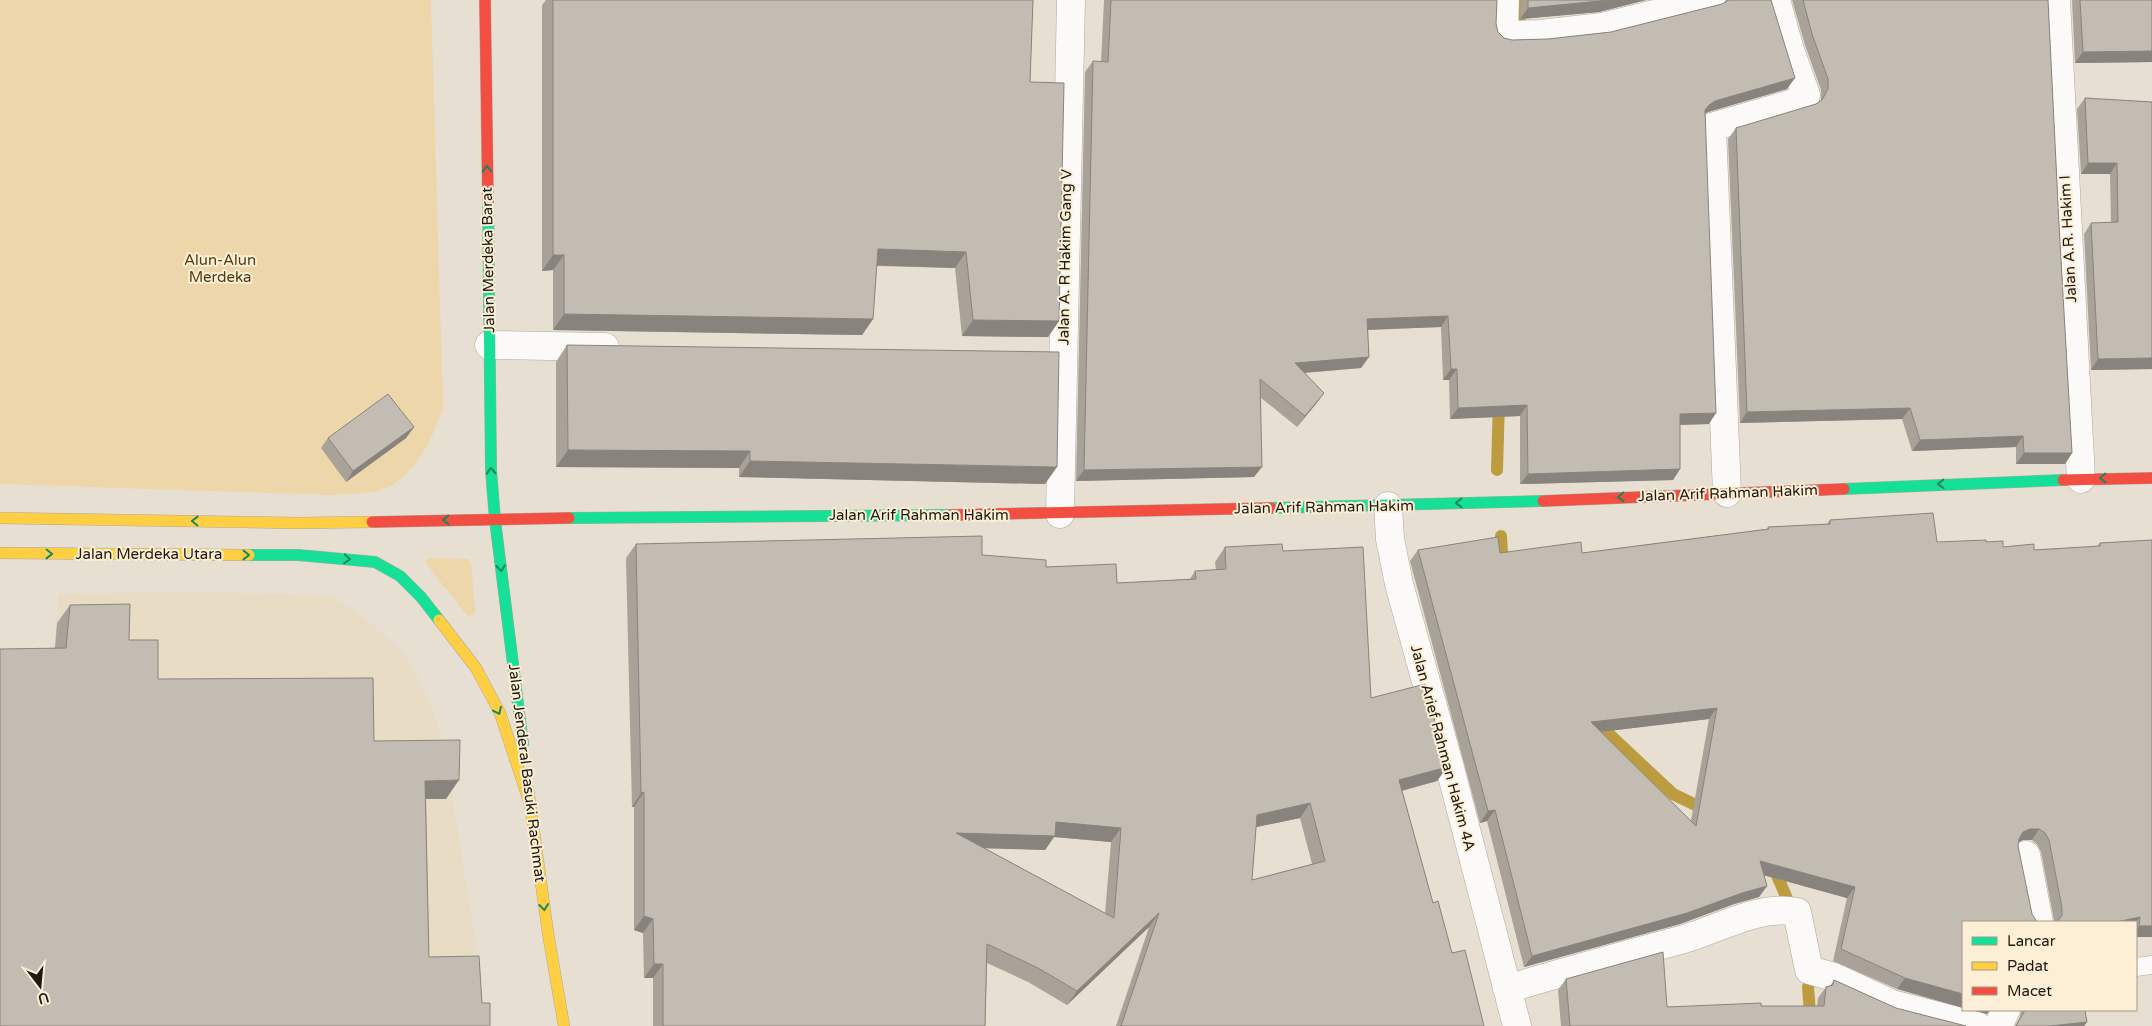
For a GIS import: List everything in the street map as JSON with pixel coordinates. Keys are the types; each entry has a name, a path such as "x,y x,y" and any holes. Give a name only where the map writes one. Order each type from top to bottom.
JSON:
{"main road":[{"name":"Jalan Merdeka Barat","path":"485,0 491,470 495,520"},
{"name":"Jalan Arif Rahman Hakim","path":"0,518 296,523 1060,514 1388,506 2080,479 2152,478"},
{"name":"Jalan Jenderal Basuki Rachmat","path":"495,520 548,933 564,1026"},
{"name":"Jalan Merdeka Utara","path":"0,553 298,555 375,562 400,576 421,597 476,668 500,713 531,807"}],"street":[{"name":"Jalan A. R Hakim Gang V","path":"1060,514 1053,353 1071,0"},
{"path":"1505,0 1504,35 1602,27 1711,0"},
{"path":"1727,493 1712,127 1804,100 1806,95 1790,50 1776,0"},
{"name":"Jalan A.R. Hakim I","path":"2056,0 2080,479"},
{"path":"489,345 634,347"},
{"name":"Jalan Arief Rahman Hakim 4A","path":"1388,506 1390,539 1399,584 1450,768 1517,1026"},
{"path":"2026,855 2039,921"},
{"path":"1507,989 1686,938 1749,916 1783,909 1797,912 1809,970 1834,977 1895,1015 1977,1026"},
{"path":"1998,1026 2006,1011"}],"lane":[{"path":"2137,967 2152,964"}],"shaded area":[{"path":"184,592 320,595 334,598 363,616 404,654 416,673 432,706 445,754 477,951 485,1026 28,1026 58,594"}],"green space":[{"name":"Alun-Alun Merdeka","path":"0,0 431,0 443,407 431,439 411,469 403,477 387,488 379,490 330,495 0,484"},
{"path":"427,558 468,559 471,564 475,612 473,615 468,616 461,608 425,562"}],"building":[{"path":"553,0 1033,0 1030,82 1064,83 1059,321 973,320 966,252 878,249 873,319 564,314 564,255 553,255"},
{"path":"1111,0 1497,0 1496,24 1498,32 1504,38 1512,40 1548,39 1611,32 1722,4 1729,0 1771,0 1795,78 1715,101 1705,110 1716,413 1680,414 1680,469 1528,474 1527,405 1458,408 1457,369 1451,369 1448,316 1367,319 1369,357 1295,363 1324,393 1305,416 1260,379 1262,467 1084,470 1093,61 1108,62"},
{"path":"1528,0 1610,0 1528,8"},
{"path":"1803,0 2048,0 2072,453 2024,453 2023,436 1920,440 1910,408 1747,412 1736,128 1816,104 1822,100 1828,89 1828,79 1812,34"},
{"path":"2080,0 2152,0 2152,51 2083,52"},
{"path":"2085,98 2152,102 2152,358 2098,359 2091,223 2118,222 2117,163 2088,163"},
{"path":"567,345 1059,352 1057,467 750,461 750,451 568,450"},
{"path":"388,394 414,427 353,471 328,438"},
{"path":"1933,513 1937,542 2003,541 2003,547 2034,544 2034,550 2100,546 2100,543 2152,540 2152,926 2139,926 2140,917 2121,921 2058,921 2062,915 2062,908 2049,840 2045,833 2039,829 2030,829 2023,832 2018,846 2032,914 2036,921 1962,921 1962,994 1905,978 1841,949 1855,887 1760,861 1767,886 1687,913 1532,956 1495,810 1488,811 1418,550 1498,537 1500,553 1581,542 1582,553 1769,529 1768,527 1830,524 1830,520","holes":["1717,708 1696,826 1591,722"]},
{"path":"982,536 982,555 1046,560 1046,567 1116,564 1117,583 1196,579 1195,571 1226,569 1225,547 1282,544 1283,551 1363,547 1371,698 1425,684 1447,767 1399,780 1433,903 1438,901 1452,953 1465,950 1484,1026 1121,1026 1159,913 1077,991 1038,968 987,944 985,1026 663,1026 663,964 654,964 653,919 644,916 644,792 641,793 636,544","holes":["1310,803 1325,861 1252,880 1257,815","1056,822 1121,828 1114,918 956,833 1055,836"]},
{"path":"130,604 129,640 158,640 158,679 373,678 374,741 460,740 459,780 425,781 429,957 479,956 482,1003 490,1003 490,1026 0,1026 0,649 66,648 70,605"},
{"path":"1663,952 1667,1007 1761,1003 1761,1006 1824,1006 1826,987 1833,985 1834,980 1896,1008 1966,1026 1570,1026 1566,979"},
{"path":"2024,1011 2085,1011 2087,1022 2050,1026 2016,1026"}],"waterway":[{"path":"1519,0 1520,37"},
{"path":"1497,470 1499,400"},
{"path":"1501,536 1503,569"},
{"path":"1594,720 1673,794 1708,811"},
{"path":"1772,864 1788,901"},
{"path":"1808,987 1811,1026"}],"traffic: fast":[{"path":"488,202 491,470 495,520"},
{"path":"1844,489 2063,480"},
{"path":"1271,508 1543,501"},
{"path":"569,518 951,515"},
{"path":"495,520 523,744"},
{"path":"249,555 298,555 375,562 400,576 421,597 439,620"}],"traffic: slow":[{"path":"0,518 296,523 372,522"},
{"path":"0,553 249,555"},
{"path":"439,620 476,668 500,713 531,807"},
{"path":"528,789 548,933 564,1026"}],"traffic: jam":[{"path":"485,0 488,202"},
{"path":"2063,480 2152,478"},
{"path":"1543,501 1844,489"},
{"path":"951,515 1271,508"},
{"path":"372,522 569,518"}]}
